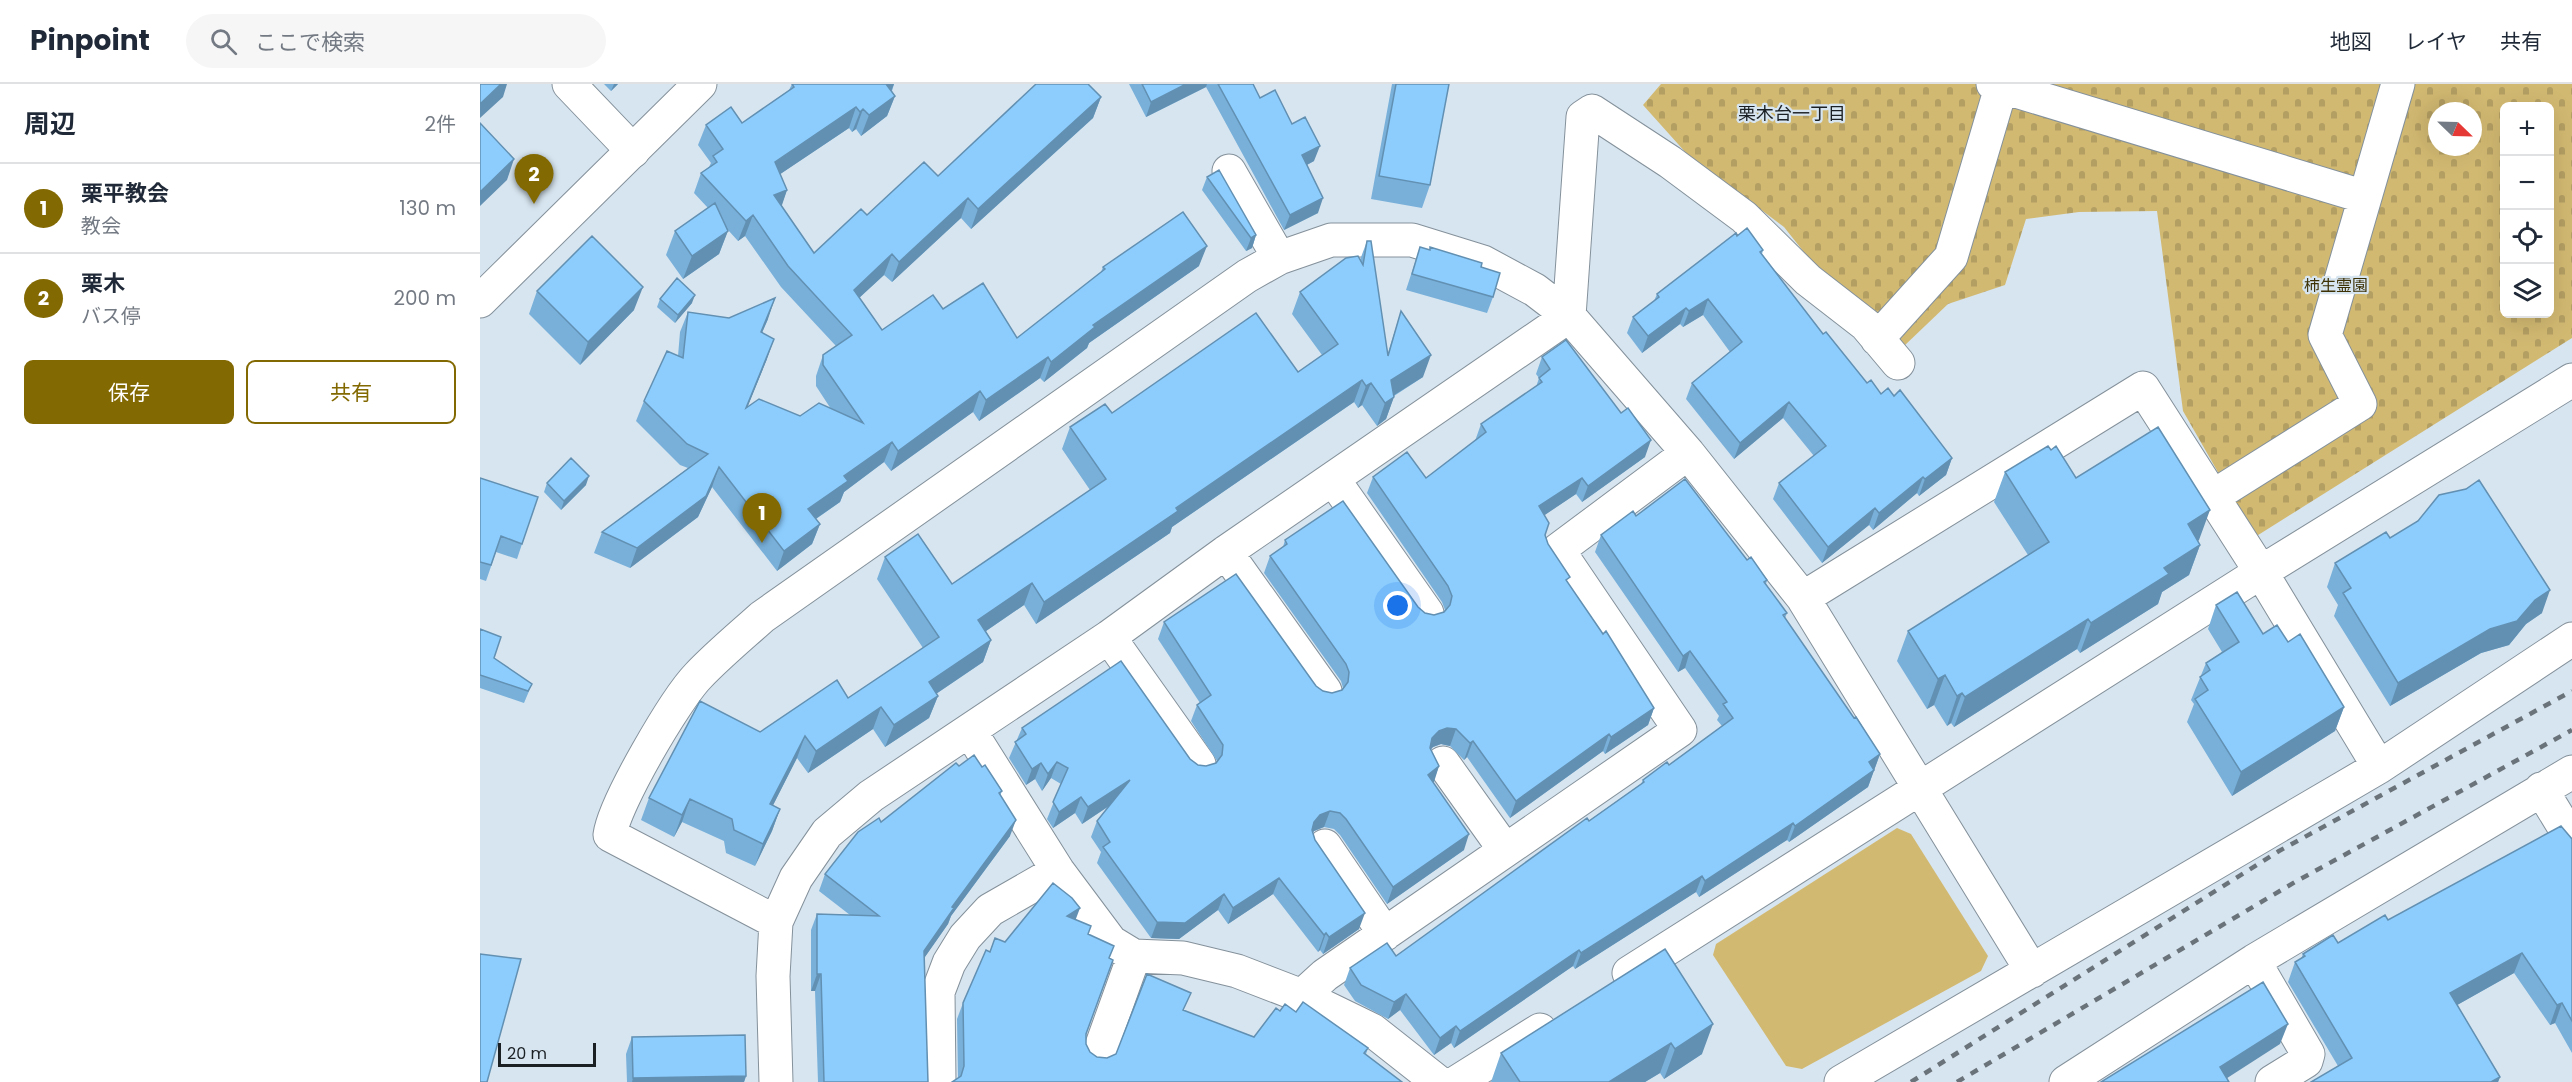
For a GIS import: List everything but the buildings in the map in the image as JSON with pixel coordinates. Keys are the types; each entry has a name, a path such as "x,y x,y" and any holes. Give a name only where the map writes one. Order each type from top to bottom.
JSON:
{"street":[{"path":"569,84 633,151"},
{"path":"480,301 700,84"},
{"path":"2212,496 2360,404 2325,336 2398,84"},
{"path":"1569,316 1583,117 1592,97 1670,162 1744,217 1808,280 1866,326 1888,351 1951,256 1999,85 2365,197"},
{"path":"1229,171 1279,258"},
{"path":"776,922 610,835 611,821 651,747 696,677 762,617 1247,276 1279,258 1331,240 1412,240 1483,262 1535,290 1569,316 1688,453 1803,598 2032,971"},
{"path":"776,1082 773,976 776,922 796,878 827,833 871,796 1109,637 1226,552 1569,316"},
{"path":"1607,987 2261,572 2572,380"},
{"path":"1803,598 2143,388 2261,572 2379,767"},
{"path":"1302,996 1325,975 1680,730 1558,550 1688,453"},
{"path":"1333,479 1426,613"},
{"path":"1226,552 1325,691"},
{"path":"1109,637 1199,764"},
{"path":"1841,1082 2379,767 2572,639"},
{"path":"970,731 1058,871 1111,942 1134,956 1183,958 1237,971 1302,996 1372,1030 1438,1082"},
{"path":"1443,763 1505,850"},
{"path":"2066,1082 2254,961 2572,772"},
{"path":"2541,789 2572,840"},
{"path":"1325,846 1385,934"},
{"path":"939,1082 938,992 948,963 965,937 990,910 1058,871"},
{"path":"1098,1056 1134,956"},
{"path":"2254,961 2308,1054 2306,1061 2272,1082"},
{"path":"1457,1082 1567,1012"}],"green space":[{"name":"柿生霊園","path":"1661,84 2572,84 2572,338 2255,537 2183,411 2157,211 2079,212 2026,219 2005,285 1948,304 1903,347 1811,261 1784,227 1687,154 1643,105"},
{"path":"1897,828 1911,834 1988,956 1981,971 1802,1069 1786,1066 1713,955 1716,944"}],"railway":[{"path":"1911,1082 2279,851 2572,691"},
{"path":"1957,1082 2295,882 2572,730"}],"place":[{"name":"栗木","path":"534,204"},
{"name":"栗平教会","path":"762,543"}],"district":[{"name":"栗木台一丁目","path":"1792,114"}]}
